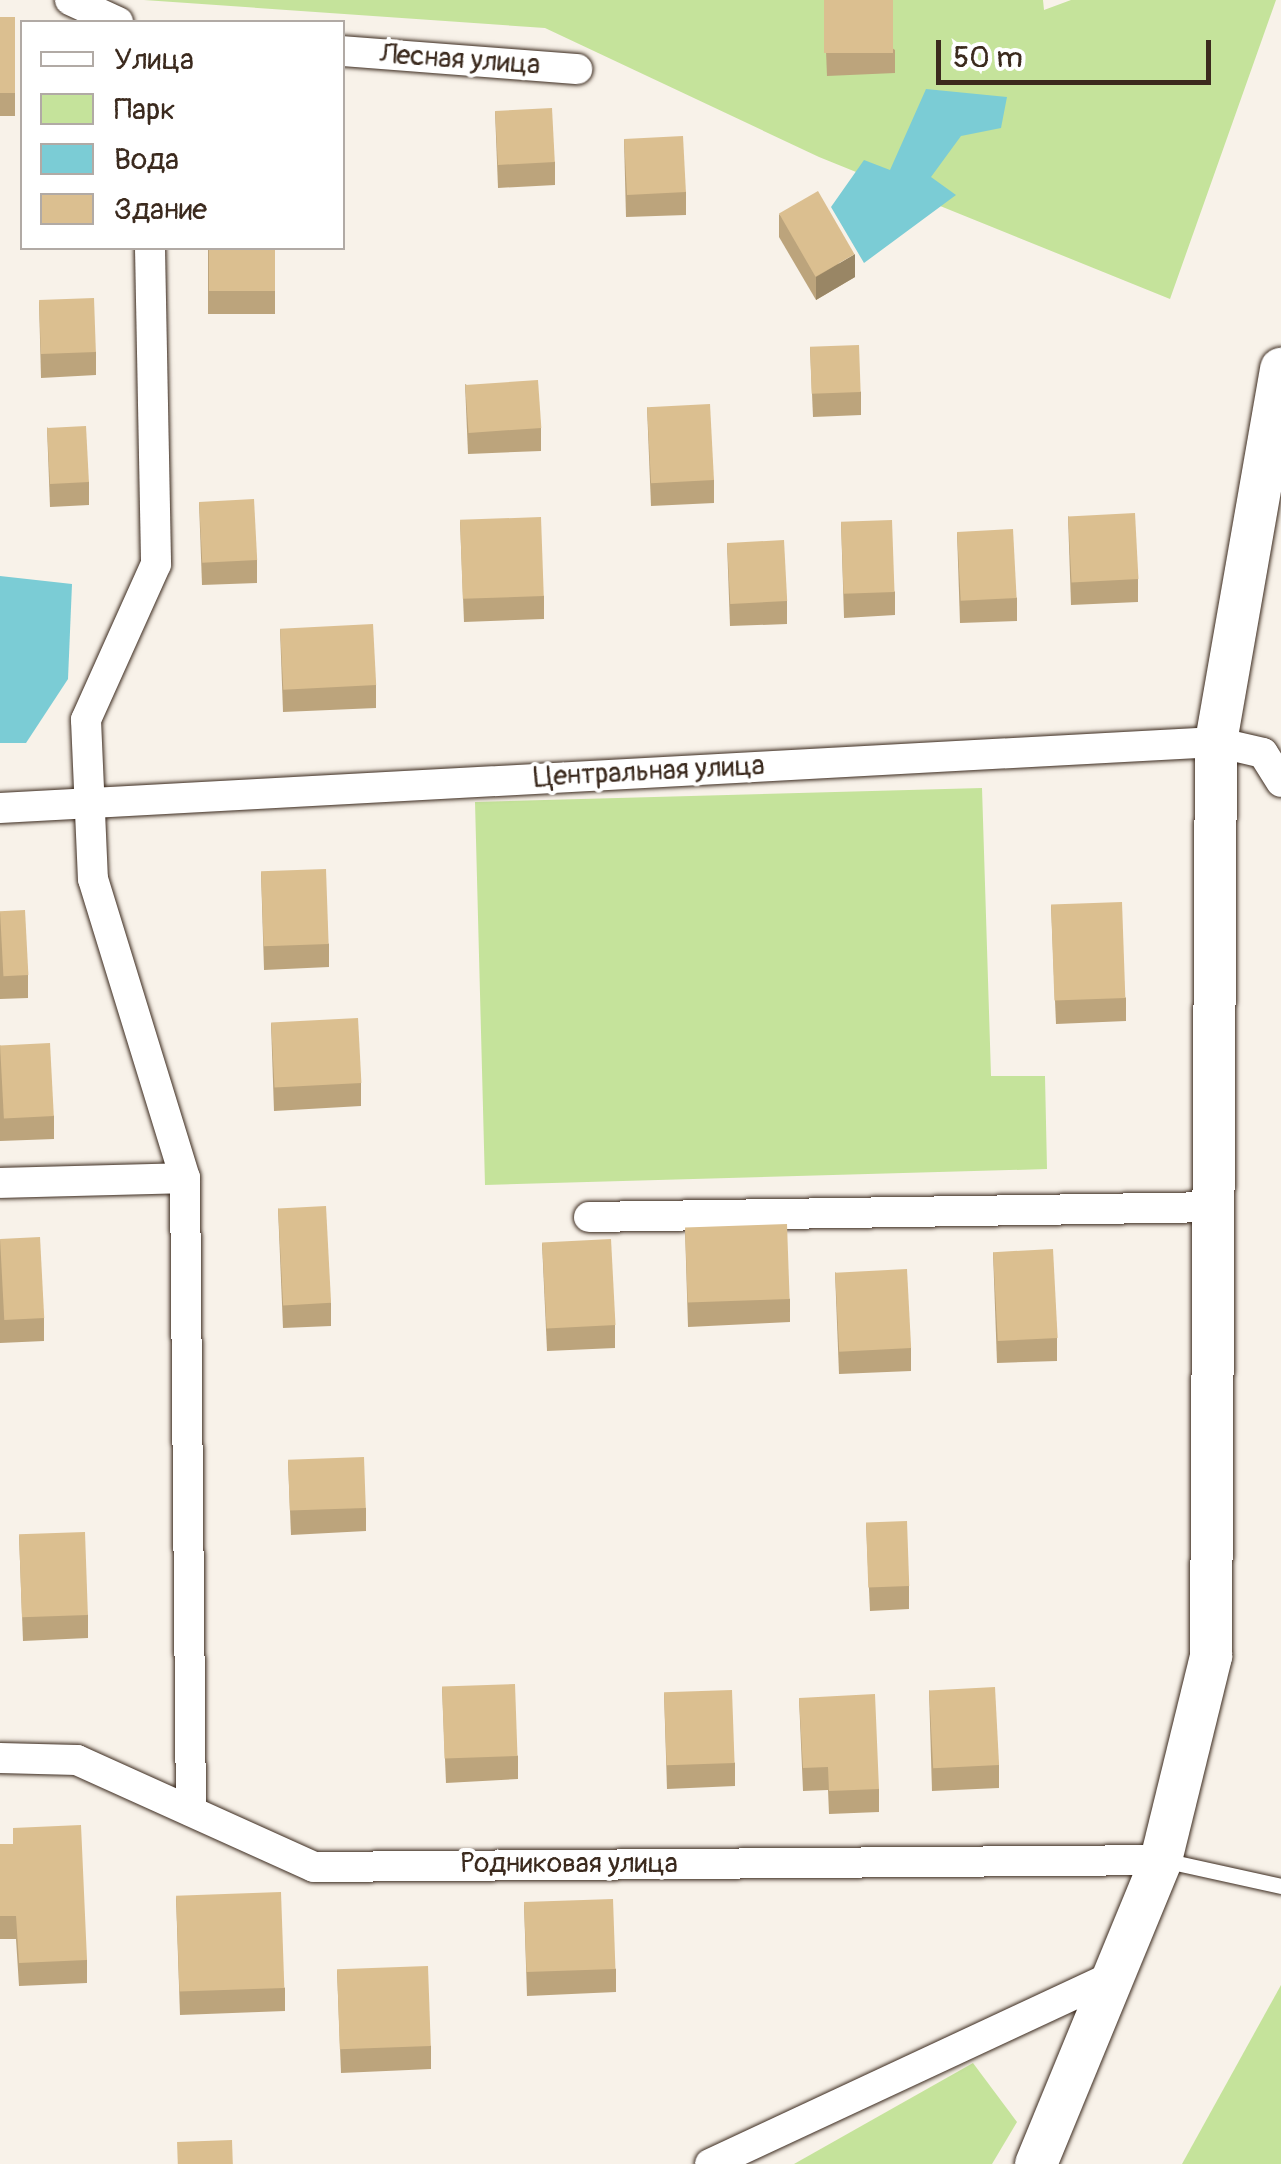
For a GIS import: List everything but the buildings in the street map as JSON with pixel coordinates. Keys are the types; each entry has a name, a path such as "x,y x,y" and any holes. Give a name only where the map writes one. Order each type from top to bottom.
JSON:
{"main road":[{"path":"1036,2164 1119,1973 1160,1860 1211,1656 1217,1207 1216,742 1281,369"}],"street":[{"path":"70,0 114,20"},
{"name":"Лесная улица","path":"345,51 577,69"},
{"path":"150,250 156,564 86,720 93,879 185,1178 190,1810"},
{"name":"Центральная улица","path":"0,808 1216,742 1262,753 1281,782"},
{"path":"0,1183 185,1178"},
{"path":"589,1216 1217,1207"},
{"name":"Родниковая улица","path":"0,1758 77,1760 314,1866 1160,1860"},
{"path":"710,2164 1119,1973"}],"lane":[{"path":"1160,1860 1281,1886"}],"green space":[{"path":"144,0 1043,0 1044,10 1071,0 1276,0 1170,299 819,157 545,28"},
{"path":"982,788 991,1076 1045,1076 1047,1169 485,1185 475,802"},
{"path":"1281,1985 1281,2164 1182,2164"},
{"path":"973,2063 1017,2122 992,2164 794,2164"}],"water":[{"path":"926,89 1007,97 1001,128 961,136 931,177 956,195 864,263 831,207 864,160 890,170"},
{"path":"0,576 72,584 68,679 26,743 0,743"}]}
